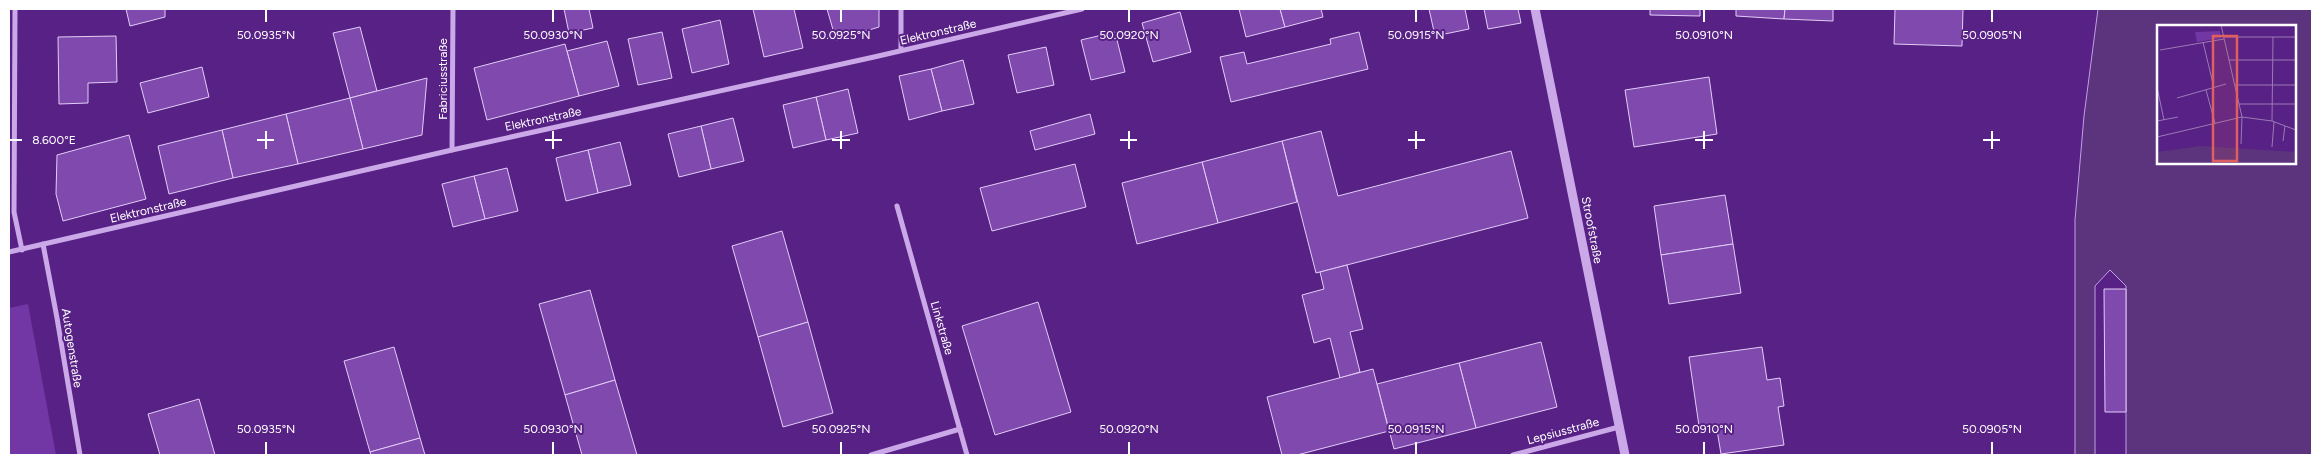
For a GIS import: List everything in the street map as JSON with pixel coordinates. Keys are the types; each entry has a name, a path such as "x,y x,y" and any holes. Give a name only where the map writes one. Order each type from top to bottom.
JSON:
{"street":[{"path":"15,9 14,212 22,250"},
{"name":"Fabriciusstraße","path":"452,150 453,9"},
{"path":"901,9 901,50"},
{"name":"Elektronstraße","path":"9,252 452,150 1082,9"},
{"name":"Stroofstraße","path":"1535,9 1625,455"},
{"name":"Linkstraße","path":"897,206 968,455"},
{"name":"Autogenstraße","path":"43,244 80,455"},
{"name":"Lepsiusstraße","path":"1513,455 1619,427"},
{"path":"871,455 960,429"}],"shaded area":[{"path":"2098,9 2312,9 2312,455 2126,455 2126,286 2110,270 2095,286 2095,455 2075,455 2075,220 2084,116"},
{"path":"28,304 56,455 9,455 9,308"}],"building":[{"path":"126,9 165,9 165,17 130,26"},
{"path":"564,9 589,9 593,28 569,33"},
{"path":"753,9 794,9 803,48 764,57"},
{"path":"827,9 879,9 879,27 836,40"},
{"path":"1239,9 1280,9 1285,27 1246,37"},
{"path":"1280,9 1321,9 1323,17 1285,27"},
{"path":"1429,9 1465,9 1469,29 1435,36"},
{"path":"1484,9 1518,9 1521,23 1488,29"},
{"path":"1650,9 1700,9 1700,16 1650,15"},
{"path":"1736,9 1785,9 1784,19 1736,16"},
{"path":"1785,9 1833,9 1833,21 1784,19"},
{"path":"1895,9 1963,9 1962,46 1894,44"},
{"path":"1180,12 1191,52 1153,62 1142,23"},
{"path":"720,20 729,64 692,73 682,29"},
{"path":"360,27 377,91 350,98 333,33"},
{"path":"662,32 672,78 638,85 628,39"},
{"path":"1115,32 1125,72 1091,80 1081,40"},
{"path":"1359,32 1368,69 1231,102 1220,57 1244,52 1247,64 1331,44 1330,39"},
{"path":"116,36 117,82 88,83 88,103 59,104 58,37"},
{"path":"607,41 619,86 579,96 567,51"},
{"path":"565,44 579,96 487,120 474,68"},
{"path":"1046,47 1054,85 1017,93 1008,55"},
{"path":"963,60 974,104 942,111 931,69"},
{"path":"202,67 209,97 148,113 140,83"},
{"path":"931,69 942,111 909,120 899,76"},
{"path":"1709,77 1717,134 1634,147 1625,90"},
{"path":"427,78 422,135 363,149 350,98"},
{"path":"848,89 858,133 826,140 816,97"},
{"path":"816,97 826,140 793,148 783,105"},
{"path":"350,98 363,149 298,164 286,114"},
{"path":"286,114 298,164 233,178 222,130"},
{"path":"1090,114 1095,134 1035,150 1030,131"},
{"path":"733,118 744,161 711,169 701,126"},
{"path":"701,126 711,169 679,177 668,134"},
{"path":"222,130 233,178 169,194 158,146"},
{"path":"1321,131 1338,196 1511,151 1528,218 1316,273 1282,141"},
{"path":"129,135 146,199 63,221 56,194 57,155"},
{"path":"1282,141 1297,202 1218,223 1202,162"},
{"path":"620,142 631,185 598,193 588,150"},
{"path":"588,150 598,193 566,201 556,158"},
{"path":"1202,162 1218,223 1137,244 1122,183"},
{"path":"1075,164 1086,207 992,231 980,188"},
{"path":"507,168 518,211 485,219 474,176"},
{"path":"474,176 485,219 453,227 442,184"},
{"path":"1725,195 1733,244 1661,255 1654,206"},
{"path":"782,231 808,322 758,337 732,246"},
{"path":"1733,244 1741,293 1669,304 1661,255"},
{"path":"1347,265 1363,329 1350,332 1360,372 1340,378 1330,338 1314,343 1302,295 1324,289 1320,272"},
{"path":"2104,289 2126,289 2126,412 2105,412"},
{"path":"590,290 615,380 565,395 539,304"},
{"path":"1038,302 1071,412 995,435 962,326"},
{"path":"808,322 833,413 783,427 758,337"},
{"path":"1541,342 1557,407 1476,428 1459,363"},
{"path":"394,347 420,438 370,452 344,361"},
{"path":"1762,347 1767,380 1780,378 1784,406 1778,407 1784,445 1721,454 1717,430 1700,433 1689,357"},
{"path":"1459,363 1476,428 1394,449 1377,384"},
{"path":"1373,369 1389,431 1297,455 1282,455 1267,397"},
{"path":"615,380 637,455 582,455 565,395"},
{"path":"199,399 215,455 160,455 148,414"},
{"path":"420,438 425,455 371,455 370,452"}]}
